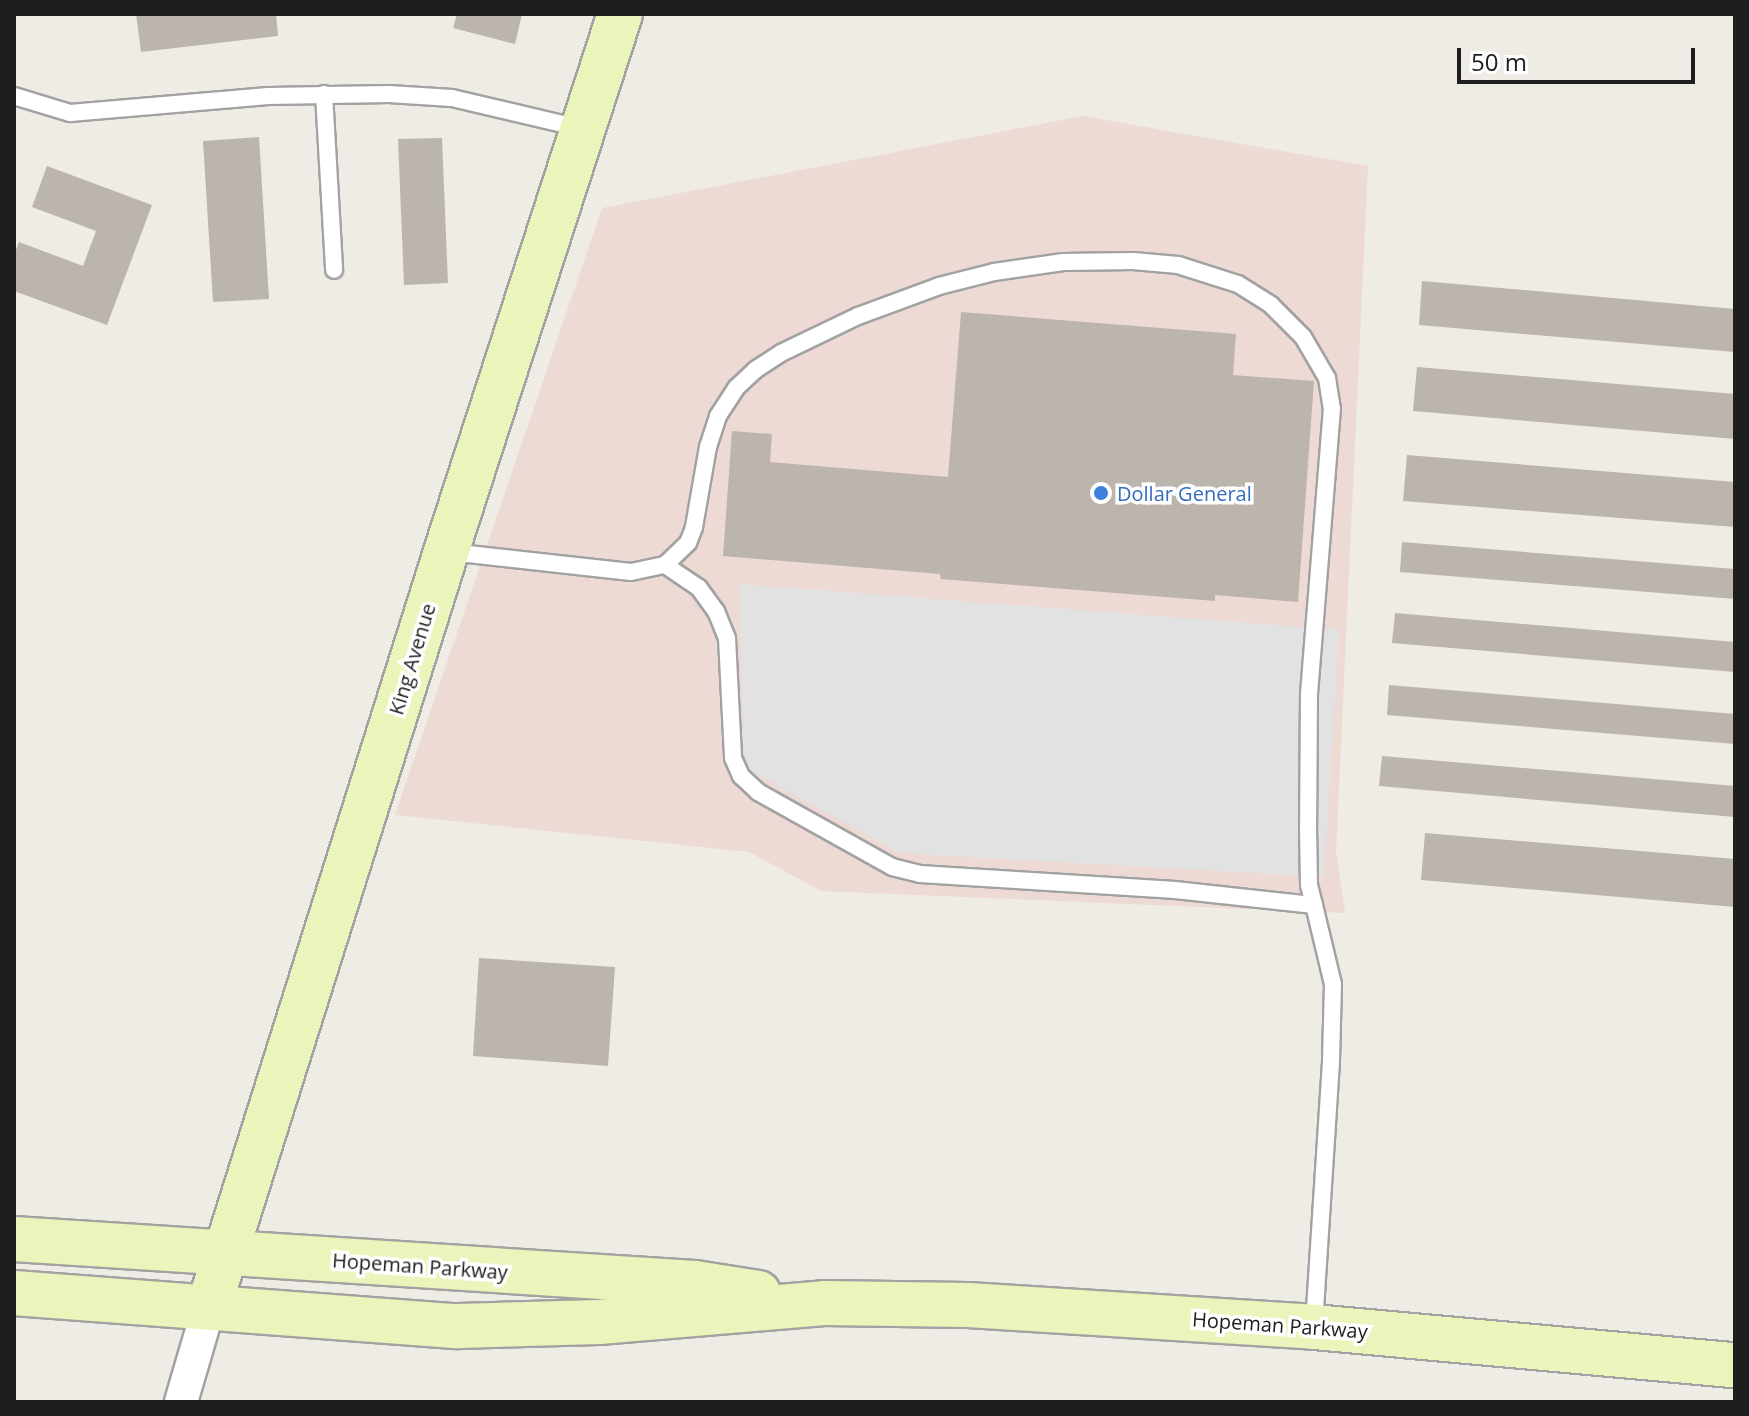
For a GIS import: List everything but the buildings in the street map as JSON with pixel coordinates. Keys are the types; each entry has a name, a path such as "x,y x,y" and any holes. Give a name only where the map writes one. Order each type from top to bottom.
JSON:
{"main road":[{"name":"King Avenue","path":"209,1306 446,552 620,14"},
{"name":"Hopeman Parkway","path":"14,1239 695,1283 824,1303"},
{"name":"Hopeman Parkway","path":"14,1293 458,1326 599,1322 824,1303 968,1305 1314,1327 1735,1365"}],"street":[{"path":"181,1402 209,1306"}],"lane":[{"path":"14,96 70,113 324,94 452,98 581,129"},
{"path":"324,94 334,270"},
{"path":"446,552 631,572 665,565 688,543 694,527 708,447 718,416 736,388 755,370 781,353 872,311 939,286 994,272 1063,262 1133,261 1178,265 1238,284 1271,305 1303,337 1327,378 1332,408 1309,695 1309,856 1314,905 1327,946 1333,984 1314,1327"},
{"path":"665,565 699,588 716,611 727,638 733,758 741,776 758,792 875,859 920,874 1175,890 1314,905"}],"shaded area":[{"path":"1083,116 1368,166 1336,851 1345,913 821,891 749,852 395,815 602,208"},
{"path":"739,584 1339,630 1324,877 899,853 749,769 744,750"}],"place":[{"name":"Dollar General","path":"1101,493"}]}
